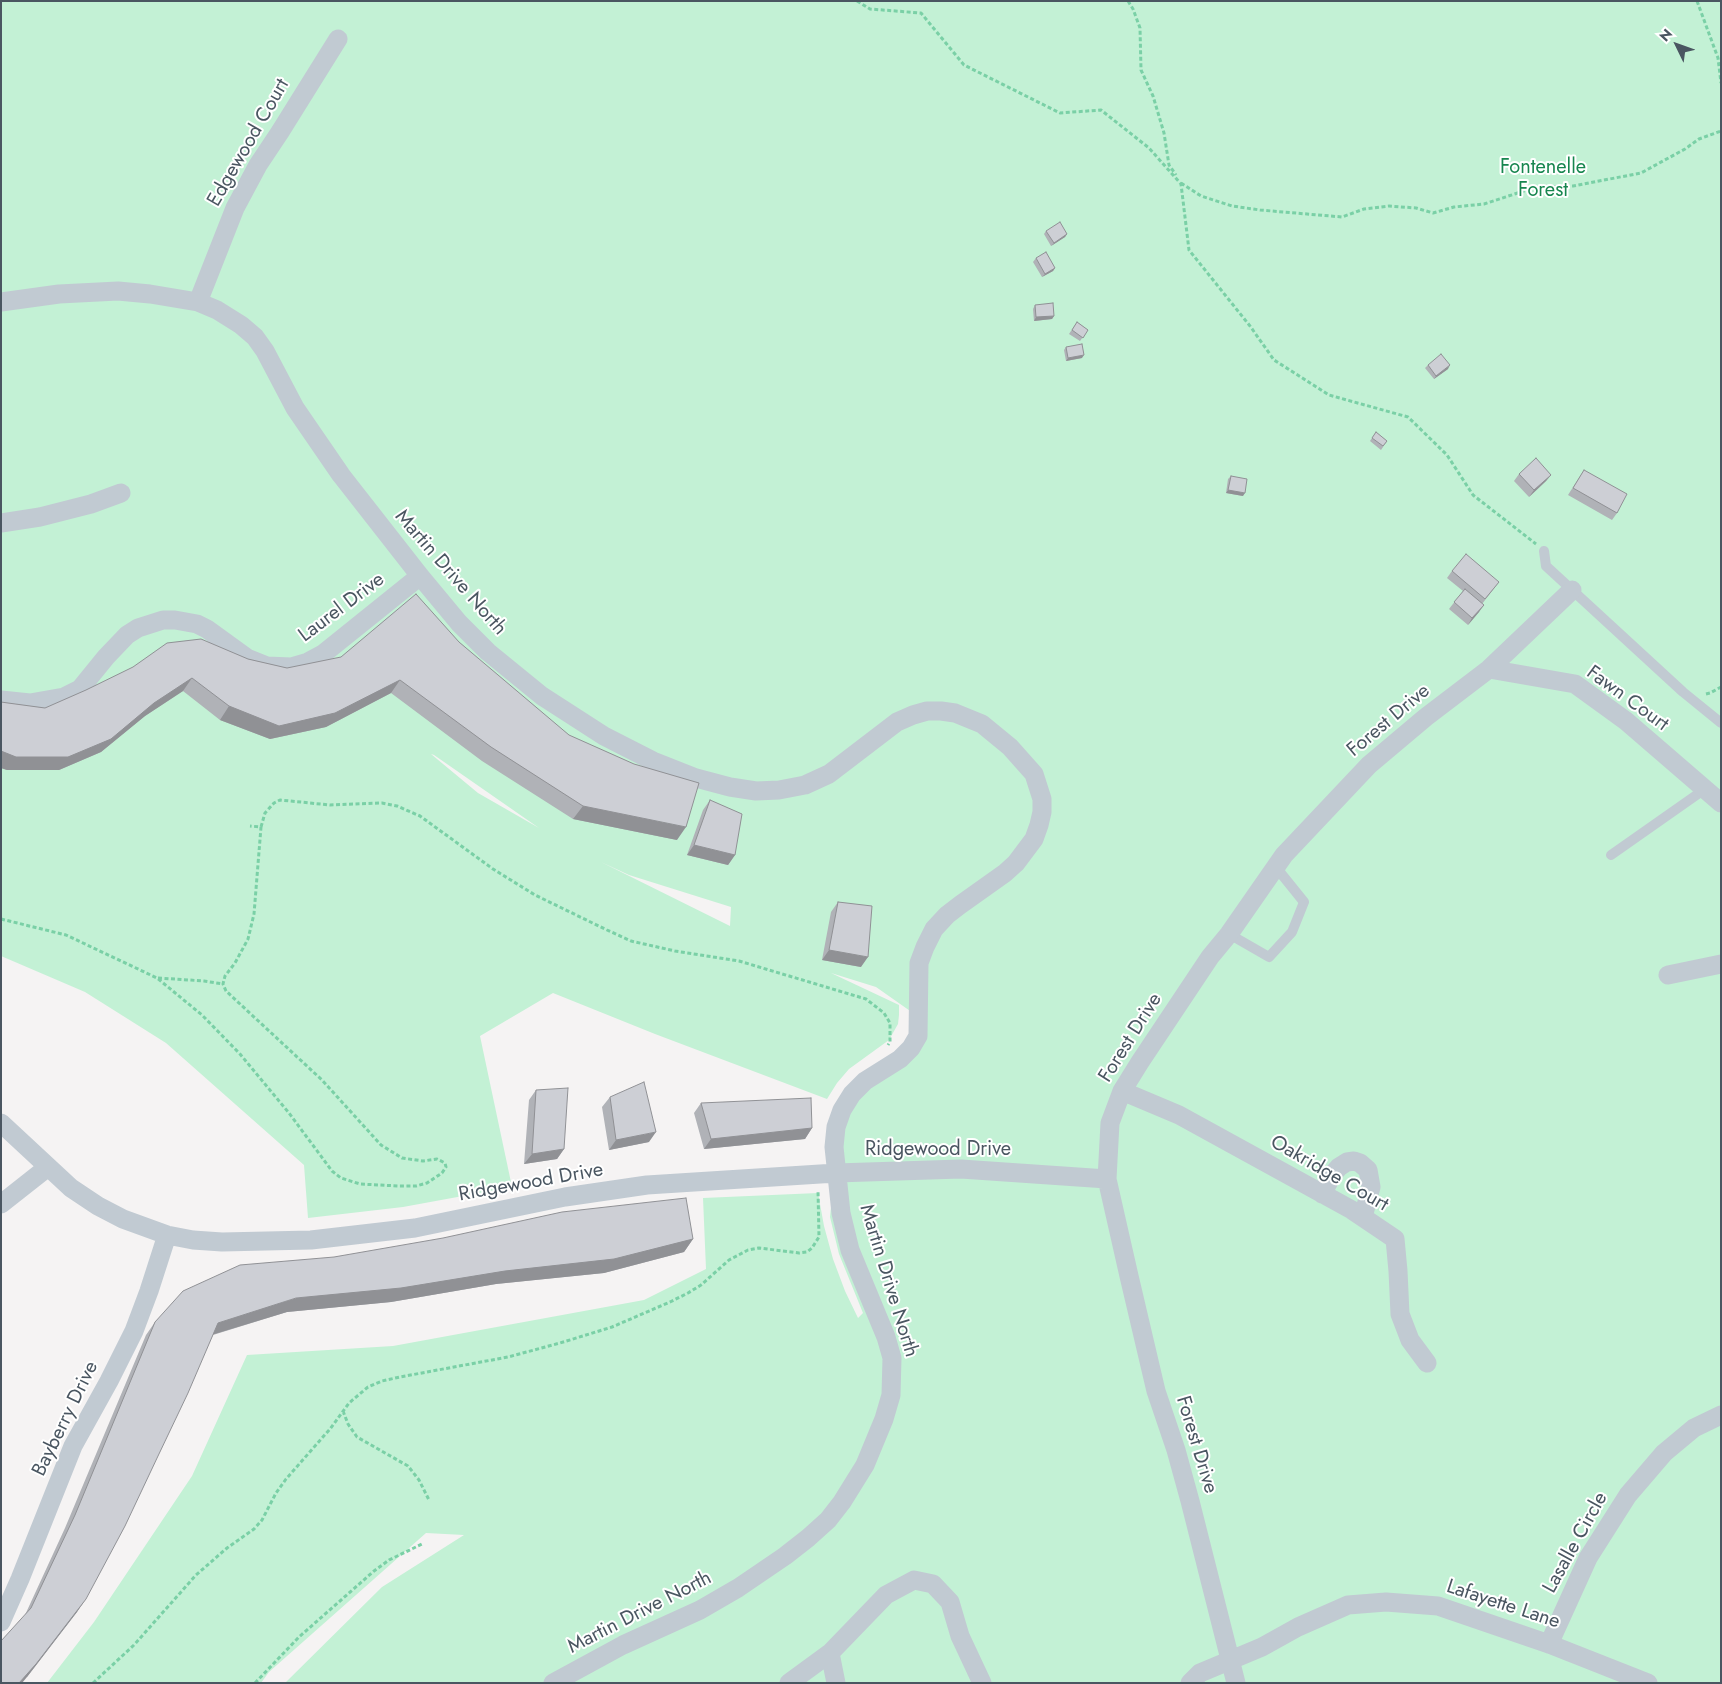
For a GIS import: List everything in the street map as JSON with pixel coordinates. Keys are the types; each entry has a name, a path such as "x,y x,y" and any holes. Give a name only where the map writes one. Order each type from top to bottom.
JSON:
{"street":[{"name":"Edgewood Court","path":"198,302 216,252 239,200 258,165 338,39"},
{"name":"Martin Drive North","path":"1,302 59,294 118,292 150,294 198,302 217,310 241,325 255,338 286,393 316,440 364,507 459,623 488,652 542,696 604,736 653,761 696,778 730,787 756,791 779,790 805,785 829,774 897,722 927,711 941,711 970,718 982,724 1010,747 1034,774 1039,787 1042,806 1039,825 1034,839 1006,873 960,904 934,929 924,946 918,964 918,1036 911,1048 900,1059 865,1081 852,1094 842,1110 836,1127 834,1147 841,1213 850,1250 886,1337 892,1358 891,1395 884,1419 865,1465 854,1485 828,1520 808,1538 738,1588 700,1610 624,1645 553,1683"},
{"path":"1,523 40,517 91,504 121,493"},
{"name":"Laurel Drive","path":"1,700 30,703 64,697 80,689 111,651 127,636 144,626 163,620 197,624 248,658 267,666 291,667 308,662 323,654 420,576"},
{"name":"Forest Drive","path":"1236,1683 1190,1501 1176,1450 1156,1391 1107,1179 1110,1123 1122,1091 1210,957 1229,934 1275,866 1369,764 1489,669 1572,590"},
{"name":"Fawn Court","path":"1489,669 1575,684 1626,721 1721,803"},
{"path":"1668,975 1721,964"},
{"name":"Oakridge Court","path":"1122,1091 1179,1115 1322,1194 1394,1239 1400,1314 1410,1340 1427,1363"},
{"name":"Ridgewood Drive","path":"1,1123 71,1188 122,1219 167,1235 193,1240 222,1242 311,1240 415,1228 565,1197 647,1185 836,1173 961,1169 1107,1179"},
{"path":"1322,1194 1339,1167 1347,1162 1354,1161 1360,1163 1368,1170 1371,1187 1363,1218"},
{"path":"1,1204 48,1167"},
{"name":"Bayberry Drive","path":"1,1622 73,1446 114,1373 134,1331 167,1235"},
{"name":"Lasalle Circle","path":"1549,1644 1588,1558 1628,1495 1664,1453 1694,1428 1721,1415"},
{"path":"789,1683 830,1653 886,1595 914,1580 933,1584 950,1602 960,1636 982,1683"},
{"name":"Lafayette Lane","path":"1190,1683 1200,1673 1262,1647 1298,1627 1348,1605 1386,1602 1438,1606 1549,1644 1648,1683"},
{"path":"830,1653 836,1683"}],"lane":[{"path":"1544,551 1546,566 1683,692 1721,723"},
{"path":"1611,855 1705,789"},
{"path":"1229,934 1269,957 1292,932 1304,902 1275,866"}],"path":[{"path":"857,1 870,9 921,13 964,65 1060,113 1102,110 1148,148 1181,184 1202,196 1232,206 1342,217 1354,211 1389,206 1416,208 1433,213 1454,207 1484,204 1533,188 1573,186 1641,173 1685,149 1699,139 1721,131"},
{"path":"1128,1 1140,28 1141,70 1153,96 1169,165 1181,184 1189,250 1250,326 1274,360 1329,395 1408,417 1447,455 1474,495 1508,520 1544,551"},
{"path":"1697,1 1718,58 1721,83"},
{"path":"1,919 66,935 157,978 202,1015 240,1054 289,1113 332,1172 340,1178 360,1184 416,1186 427,1183 442,1173 446,1167 442,1160 424,1161 402,1158 381,1145 322,1080 226,992 223,984 227,972 235,963 248,940 252,926 261,827 265,813 274,802 280,800 330,805 382,803 396,806 420,816 516,883 558,907 615,934 652,946 739,961 866,999 884,1013 890,1023 890,1042"},
{"path":"250,826 261,827"},
{"path":"157,978 223,984"},
{"path":"92,1683 134,1645 196,1575 227,1548 254,1529 262,1520 286,1478 330,1429 343,1410 363,1391 382,1381 508,1357 612,1327 688,1293 729,1260 748,1250 759,1248 799,1253 807,1252 819,1237 816,1175"},
{"path":"343,1410 348,1424 357,1437 408,1466 419,1480 430,1500"},
{"path":"255,1683 299,1637 374,1571 389,1560 422,1544"}],"green space":[{"name":"Fontenelle Forest","path":"1,1 1721,1 1721,1683 285,1683 382,1587 464,1535 426,1533 269,1672 261,1683 47,1683 94,1622 192,1476 247,1355 393,1346 644,1300 706,1269 703,1198 818,1193 833,1259 858,1318 863,1313 839,1254 830,1217 832,1197 829,1123 905,1043 912,1031 913,1013 876,987 831,973 899,1005 899,1015 898,1024 889,1040 849,1069 827,1099 553,993 480,1036 512,1187 403,1207 308,1218 304,1165 166,1043 85,992 1,956","holes":["431,754 434,755 539,828 478,793","601,862 629,875 731,907 730,926"]}],"building":[{"path":"1060,222 1067,234 1054,243 1046,231"},
{"path":"1046,252 1055,268 1045,274 1036,258"},
{"path":"1053,303 1054,316 1036,317 1035,305"},
{"path":"1077,322 1088,330 1083,338 1072,330"},
{"path":"1082,344 1084,355 1068,358 1066,347"},
{"path":"1441,354 1450,365 1436,376 1428,365"},
{"path":"1376,432 1387,441 1383,446 1372,438"},
{"path":"1536,458 1551,475 1534,490 1519,474"},
{"path":"1584,470 1627,494 1617,513 1573,488"},
{"path":"1231,476 1247,479 1245,493 1228,490"},
{"path":"1466,554 1499,582 1485,599 1452,571"},
{"path":"1465,589 1484,605 1472,618 1454,602"},
{"path":"416,594 459,642 569,735 634,764 699,783 686,827 583,806 491,747 400,680 335,713 279,726 229,706 192,678 154,703 111,739 68,757 16,757 1,751 1,702 45,708 133,667 167,643 201,639 248,659 287,668 341,657"},
{"path":"710,800 742,814 735,855 694,845"},
{"path":"838,902 872,906 868,957 829,950"},
{"path":"644,1082 656,1132 616,1140 610,1097"},
{"path":"568,1088 564,1149 532,1154 536,1090"},
{"path":"811,1098 812,1128 711,1139 701,1103"},
{"path":"686,1198 693,1239 614,1259 505,1271 401,1288 296,1298 218,1323 188,1393 125,1526 86,1599 19,1683 1,1683 1,1641 31,1608 75,1515 155,1322 183,1291 240,1265 334,1257 443,1238 562,1212"}]}
